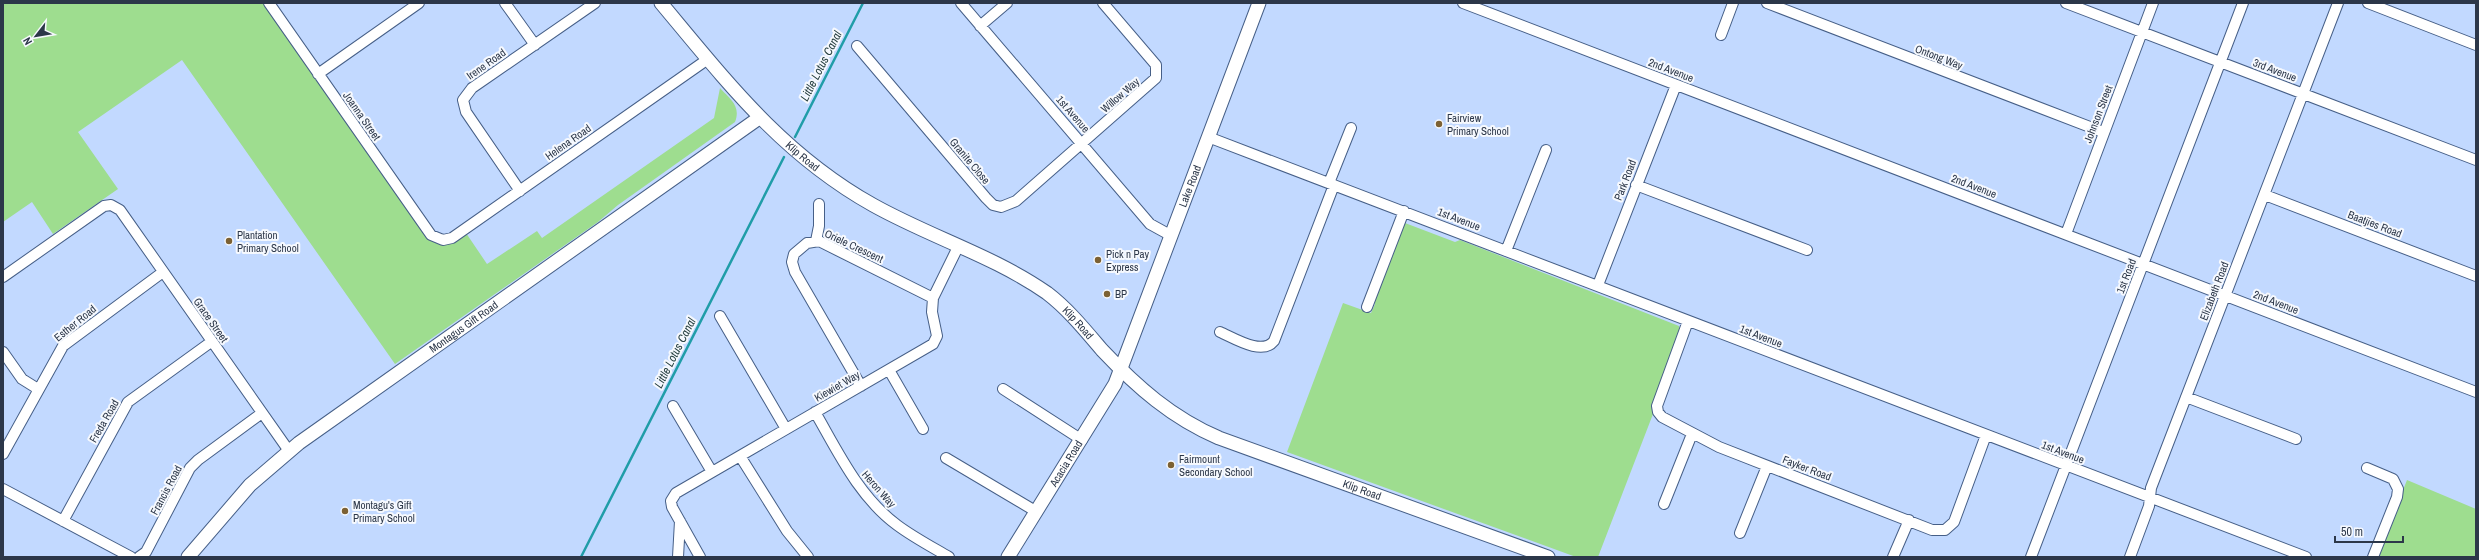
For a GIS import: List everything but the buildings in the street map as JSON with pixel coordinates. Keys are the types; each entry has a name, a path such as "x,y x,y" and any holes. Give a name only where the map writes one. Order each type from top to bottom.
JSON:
{"street":[{"name":"Joanna Street","path":"269,3 431,235 439,240"},
{"path":"318,74 419,3"},
{"path":"505,3 535,45"},
{"name":"Irene Road","path":"520,191 466,112 463,100 472,88 595,3"},
{"name":"Klip Road","path":"661,3 759,118 798,154 873,205 1010,271 1048,294 1075,319 1121,369 1166,410 1200,430 1548,557"},
{"name":"1st Avenue","path":"961,3 1150,224 1170,235"},
{"path":"980,26 1007,3"},
{"name":"Willow Way","path":"1082,143 1151,84 1157,72 1156,65 1149,56 1103,3"},
{"name":"2nd Avenue","path":"1463,3 2476,392"},
{"path":"1721,35 1733,3"},
{"name":"Ontong Way","path":"1767,3 2103,132"},
{"name":"3rd Avenue","path":"2066,3 2476,160"},
{"name":"Johnson Street","path":"2066,234 2103,132 2153,3"},
{"name":"1st Road","path":"2031,557 2243,3"},
{"name":"Elizabeth Road","path":"2130,557 2149,506 2151,488 2224,295 2265,195 2302,93 2338,3"},
{"name":"Lake Road","path":"1121,369 1208,136 1255,4"},
{"path":"2373,4 2476,44"},
{"name":"Granite Close","path":"856,46 994,205 1001,207 1016,201 1082,143"},
{"name":"Helena Road","path":"439,240 452,238 708,59"},
{"name":"Park Road","path":"1598,285 1676,85"},
{"name":"Montagus Gift Road","path":"188,557 250,485 289,451 759,118"},
{"path":"1220,332 1260,348 1271,344 1275,338 1350,128"},
{"name":"1st Avenue","path":"1208,136 2306,557"},
{"path":"1506,251 1546,150"},
{"path":"1636,185 1807,250"},
{"name":"Baatjies Road","path":"2265,195 2476,276"},
{"path":"816,241 819,226 819,204"},
{"name":"Grace Street","path":"3,277 104,206 111,205 120,210 211,342 289,451"},
{"path":"1367,308 1404,211"},
{"name":"Oriele Crescent","path":"861,386 795,272 792,262 794,254 808,244 816,241 828,244 933,298"},
{"name":"Kiewiet Way","path":"680,521 672,507 672,501 676,493 889,370 936,341 937,336 932,312 933,298 958,247"},
{"name":"Esther Road","path":"3,454 59,351 68,341 163,272"},
{"path":"720,316 786,429"},
{"name":"Fayker Road","path":"1688,321 1657,406 1658,412 1662,417 1692,434 1767,466 1940,531 1950,527 1954,522 1986,435"},
{"name":"Freda Road","path":"63,521 128,402 211,342"},
{"path":"3,352 22,379 38,389"},
{"name":"Acacia Road","path":"1008,557 1082,440 1115,384 1121,369"},
{"path":"889,370 923,429"},
{"path":"1002,389 1082,440"},
{"path":"2186,397 2296,439"},
{"path":"673,406 712,472"},
{"name":"Heron Way","path":"815,412 855,482 886,516 898,526 949,557"},
{"name":"Francis Road","path":"139,557 146,552 190,468 198,460 262,413"},
{"path":"1664,504 1692,434"},
{"path":"740,456 787,531 808,557"},
{"path":"946,458 1037,512"},
{"path":"1740,533 1767,466"},
{"path":"2368,468 2393,479 2398,489 2397,497 2373,557"},
{"path":"3,489 131,557"},
{"path":"1893,557 1909,520"},
{"path":"678,557 680,521"},
{"path":"680,521 700,557"}],"green space":[{"path":"3,3 264,3 427,237 432,241 442,244 451,242 466,233 487,264 537,231 542,238 714,118 720,88 736,107 737,116 735,122 618,205 598,222 395,364 182,60 78,132 118,189 53,234 32,202 3,222"},
{"path":"1405,223 1455,242 1460,240 1679,326 1680,333 1652,406 1653,414 1598,557 1576,557 1287,452 1343,303 1371,313 1375,304 1373,298 1402,224"},
{"path":"2407,480 2476,509 2476,557 2377,557"}],"waterway":[{"name":"Little Lotus Canal","path":"795,137 863,3"},
{"name":"Little Lotus Canal","path":"581,557 784,157"}],"place":[{"name":"Fairview Primary School","path":"1439,124"},
{"name":"Plantation Primary School","path":"229,241"},
{"name":"Pick n Pay Express","path":"1098,260"},
{"name":"BP","path":"1107,294"},
{"name":"Fairmount Secondary School","path":"1171,465"},
{"name":"Montagu's Gift Primary School","path":"345,511"}]}
